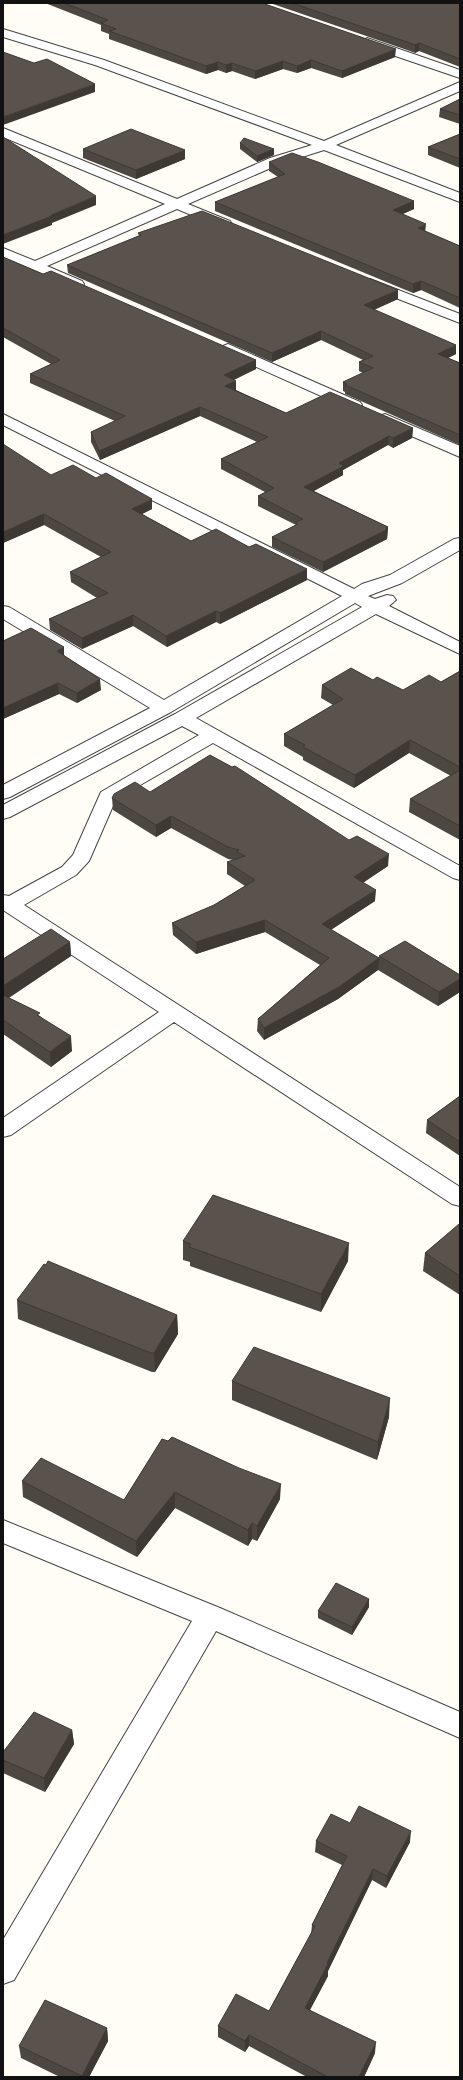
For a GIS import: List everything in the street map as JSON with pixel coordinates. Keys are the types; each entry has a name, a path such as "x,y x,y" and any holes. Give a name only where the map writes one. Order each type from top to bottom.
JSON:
{"street":[{"path":"3,32 97,62 325,145 460,198"},
{"path":"357,39 460,74"},
{"path":"35,266 275,161 325,145 460,86"},
{"path":"3,132 241,230"},
{"path":"3,252 93,291"},
{"path":"357,278 460,319"},
{"path":"217,345 460,452"},
{"path":"3,407 382,603 460,649"},
{"path":"3,418 361,592"},
{"path":"3,793 164,708 361,592 396,579 460,542"},
{"path":"3,813 182,718 382,603 396,579"},
{"path":"382,603 460,635"},
{"path":"3,611 164,708"},
{"path":"182,718 460,874"},
{"path":"6,903 69,871 82,857 108,796 213,735"},
{"path":"6,903 460,1198"},
{"path":"3,1129 174,1012"},
{"path":"3,1530 210,1616 460,1725"},
{"path":"3,1969 210,1616"}],"building":[{"path":"64,3 262,3 396,49 342,71 311,60 297,66 283,61 255,71 232,63 226,65 218,62 206,66 109,31 116,29 101,23 108,20"},
{"path":"292,3 460,3 460,59 419,43 415,45"},
{"path":"3,52 34,63 47,59 95,84 3,117"},
{"path":"460,99 460,115 440,109"},
{"path":"131,129 185,150 136,170 83,149"},
{"path":"460,134 460,159 428,147"},
{"path":"3,137 96,196 51,215 52,216 3,235"},
{"path":"244,138 274,149 257,156 240,143"},
{"path":"292,153 414,201 393,210 426,224 418,228 460,246 460,298 421,281 413,284 215,202 285,174 269,162"},
{"path":"202,211 398,290 364,305 456,345 438,354 460,363 460,435 345,385 347,384 343,382 373,368 359,362 373,356 321,331 272,353 67,265 141,235 138,233"},
{"path":"3,257 43,274 51,271 256,360 224,375 236,381 225,386 286,413 330,392 413,428 393,438 389,436 339,463 344,466 304,487 388,527 386,528 388,529 323,562 272,537 298,524 296,522 303,519 258,496 274,488 221,459 268,437 200,407 99,451 91,432 125,416 30,374 60,360 3,328"},
{"path":"3,444 51,475 73,465 96,478 106,473 152,499 132,509 191,541 216,529 249,547 256,544 307,569 220,613 216,611 166,636 133,615 82,638 49,619 108,593 70,572 111,552 44,514 3,532"},
{"path":"31,628 64,647 57,651 100,679 77,693 58,683 3,708 3,641"},
{"path":"351,668 373,680 377,677 403,690 429,675 441,682 460,671 460,767 410,740 355,775 303,747 305,745 284,734 343,699 322,685"},
{"path":"210,755 232,767 235,766 349,840 357,836 389,854 354,877 376,890 322,924 379,958 339,987 264,1028 258,1019 329,958 265,920 196,942 172,923 214,905 255,880 227,862 245,856 237,852 239,850 228,847 171,816 156,825 112,798 114,794 135,782 150,792"},
{"path":"460,770 460,826 410,799"},
{"path":"51,929 70,942 3,986 3,959"},
{"path":"405,941 460,975 460,979 439,992 379,956"},
{"path":"3,995 40,1013 37,1015 71,1036 50,1052 3,1020"},
{"path":"460,1096 460,1142 427,1120"},
{"path":"213,1195 349,1243 321,1294 189,1247 191,1244 183,1241"},
{"path":"460,1224 460,1276 425,1253"},
{"path":"48,1261 177,1315 154,1353 17,1300 44,1264 46,1265"},
{"path":"254,1347 390,1398 378,1442 232,1381"},
{"path":"172,1437 239,1468 281,1484 257,1526 252,1523 248,1530 175,1492 136,1541 22,1481 41,1458 124,1500 162,1439 168,1441"},
{"path":"336,1583 369,1599 352,1627 318,1611"},
{"path":"34,1712 72,1730 44,1778 3,1760 3,1752"},
{"path":"359,1806 411,1831 387,1876 373,1869 327,1963 328,1964 305,2008 376,2042 359,2077 328,2077 249,2035 245,2041 218,2026 236,1994 269,2011 315,1926 312,1925 347,1856 316,1841 331,1814 350,1823"},
{"path":"45,2000 107,2028 82,2076 19,2046"}]}
